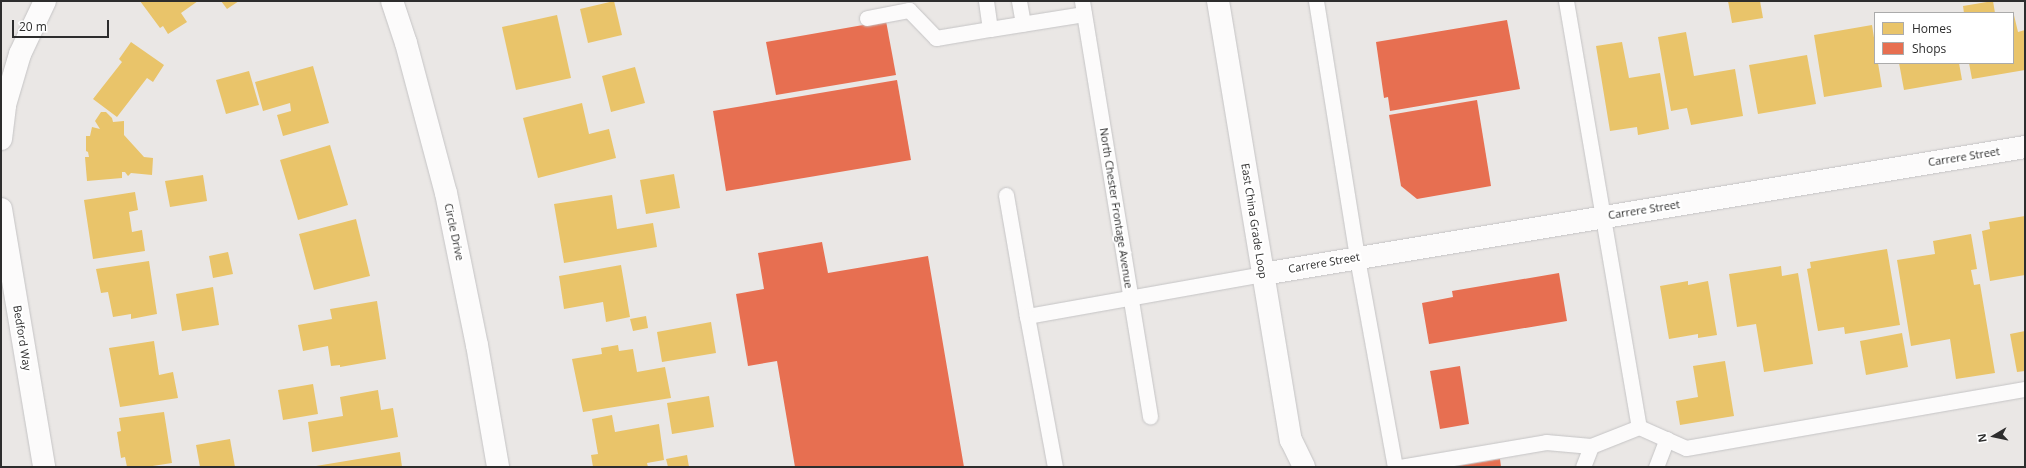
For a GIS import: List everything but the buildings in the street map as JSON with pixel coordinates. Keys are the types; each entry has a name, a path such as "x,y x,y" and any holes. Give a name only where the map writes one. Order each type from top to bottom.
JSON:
{"street":[{"path":"1,139 5,105 20,54 45,1"},
{"name":"Circle Drive","path":"392,1 406,43 446,193 477,345 498,467"},
{"name":"East China Grade Loop","path":"1218,1 1291,440 1304,467"},
{"name":"Carrere Street","path":"1263,274 2025,147"},
{"name":"Bedford Way","path":"1,209 44,467"},
{"name":"East China Grade Loop","path":"1287,467 1291,440"}],"lane":[{"path":"986,1 990,29"},
{"path":"1019,1 1023,24"},
{"path":"1316,1 1357,258 1395,467"},
{"path":"1566,1 1639,427"},
{"path":"867,18 909,10 936,38 1023,24 1083,7"},
{"name":"North Chester Frontage Avenue","path":"1083,7 1150,416"},
{"path":"1006,195 1055,467"},
{"path":"1028,316 1131,299 1263,274"},
{"path":"1400,467 1546,442 1591,446 1639,427 1686,448 2025,389"},
{"path":"1656,467 1667,440"},
{"path":"1583,467 1591,446"}]}
